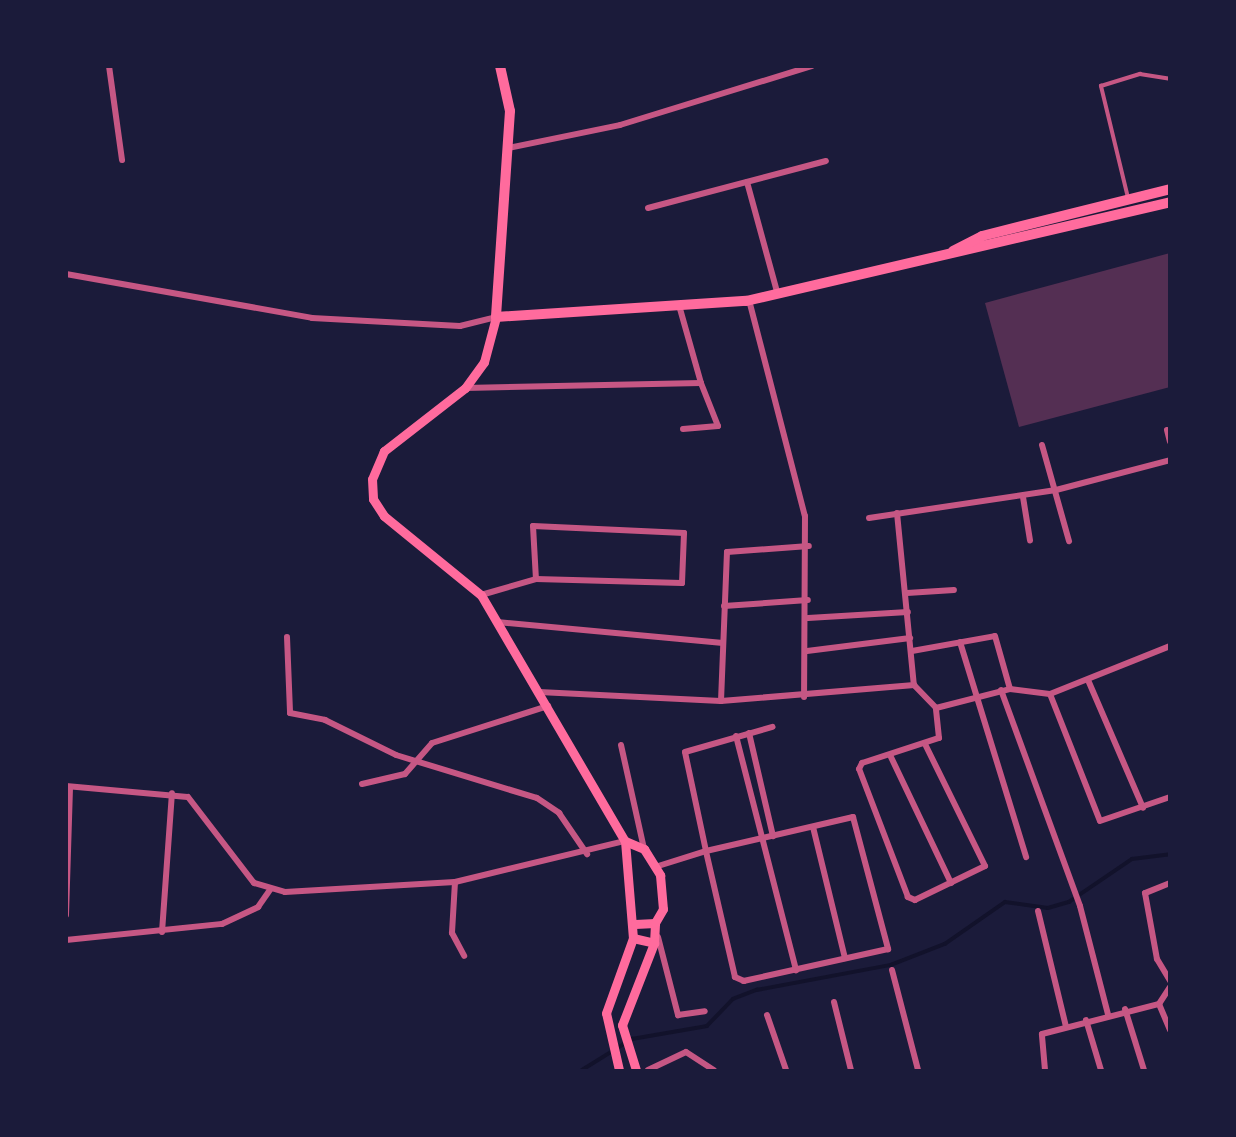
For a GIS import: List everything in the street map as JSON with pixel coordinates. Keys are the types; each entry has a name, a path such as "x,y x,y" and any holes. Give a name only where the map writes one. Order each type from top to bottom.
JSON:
{"main road":[{"path":"500,66 510,111 496,317 484,362 464,388 384,451 372,489 384,516 481,595 625,841 635,924 634,939 608,1002 607,1037 618,1067"},
{"path":"952,251 982,236 1170,189"},
{"path":"496,317 680,309 749,300 1170,202"},
{"path":"625,841 645,849 655,866 663,897 655,923 656,940 622,1037 636,1070"},
{"path":"635,924 655,923"},
{"path":"634,939 656,940"}],"street":[{"path":"109,66 122,160"},
{"path":"508,148 620,125 812,66"},
{"path":"648,208 826,161"},
{"path":"747,182 778,295"},
{"path":"66,274 313,317 460,326 496,317"},
{"path":"749,300 805,516 809,546 804,697"},
{"path":"680,309 701,383 718,426 683,429"},
{"path":"464,388 701,383"},
{"path":"1167,430 1170,442"},
{"path":"1042,445 1069,541"},
{"path":"869,517 1056,491 1170,460"},
{"path":"1023,497 1030,540"},
{"path":"897,513 914,685 936,708 940,736 859,769 911,900 985,866 925,744"},
{"path":"481,595 536,579 682,583 684,531 533,526 536,579"},
{"path":"721,701 727,552 809,546"},
{"path":"906,593 954,590"},
{"path":"724,606 808,600"},
{"path":"808,618 908,612"},
{"path":"498,622 723,643"},
{"path":"912,652 995,636 1010,689"},
{"path":"287,637 290,713 325,720 414,758 551,805 587,854"},
{"path":"807,651 910,638"},
{"path":"960,642 1026,857"},
{"path":"936,708 974,694 1001,690 1050,694 1169,647"},
{"path":"1088,680 1143,808"},
{"path":"539,692 721,701 804,697 914,685"},
{"path":"1001,690 1079,904 1108,1014"},
{"path":"1050,694 1097,817 1104,822 1170,797"},
{"path":"362,784 405,774 414,758 432,743 548,706"},
{"path":"655,866 706,851 853,817 888,949 744,981 735,976 706,851 685,752 772,727"},
{"path":"749,733 773,836"},
{"path":"736,736 760,839 796,970"},
{"path":"621,745 645,849"},
{"path":"890,755 951,883"},
{"path":"66,915 68,787 172,793 194,801 249,877 270,890 455,882 587,854 625,841"},
{"path":"162,932 172,793"},
{"path":"813,827 845,958"},
{"path":"455,882 452,933 464,956"},
{"path":"1170,883 1145,893 1157,959 1170,981"},
{"path":"66,940 162,932 237,919 270,890"},
{"path":"1038,911 1066,1027"},
{"path":"656,940 678,1015 705,1011"},
{"path":"892,970 918,1070"},
{"path":"1045,1070 1040,1036 1125,1009 1159,1004 1170,987"},
{"path":"834,1002 850,1070"},
{"path":"1159,1004 1170,1030"},
{"path":"1125,1009 1144,1070"},
{"path":"766,1015 786,1070"},
{"path":"1086,1020 1101,1070"},
{"path":"648,1070 686,1052 714,1070"}],"lane":[{"path":"1132,210 1101,86 1140,74 1170,79"}],"building":[{"path":"1170,253 1170,387 1019,427 985,303"}],"waterway":[{"path":"582,1070 632,1039 707,1026 733,999 757,990 891,965 945,944 1005,902 1048,908 1069,902 1132,859 1170,854"}]}
